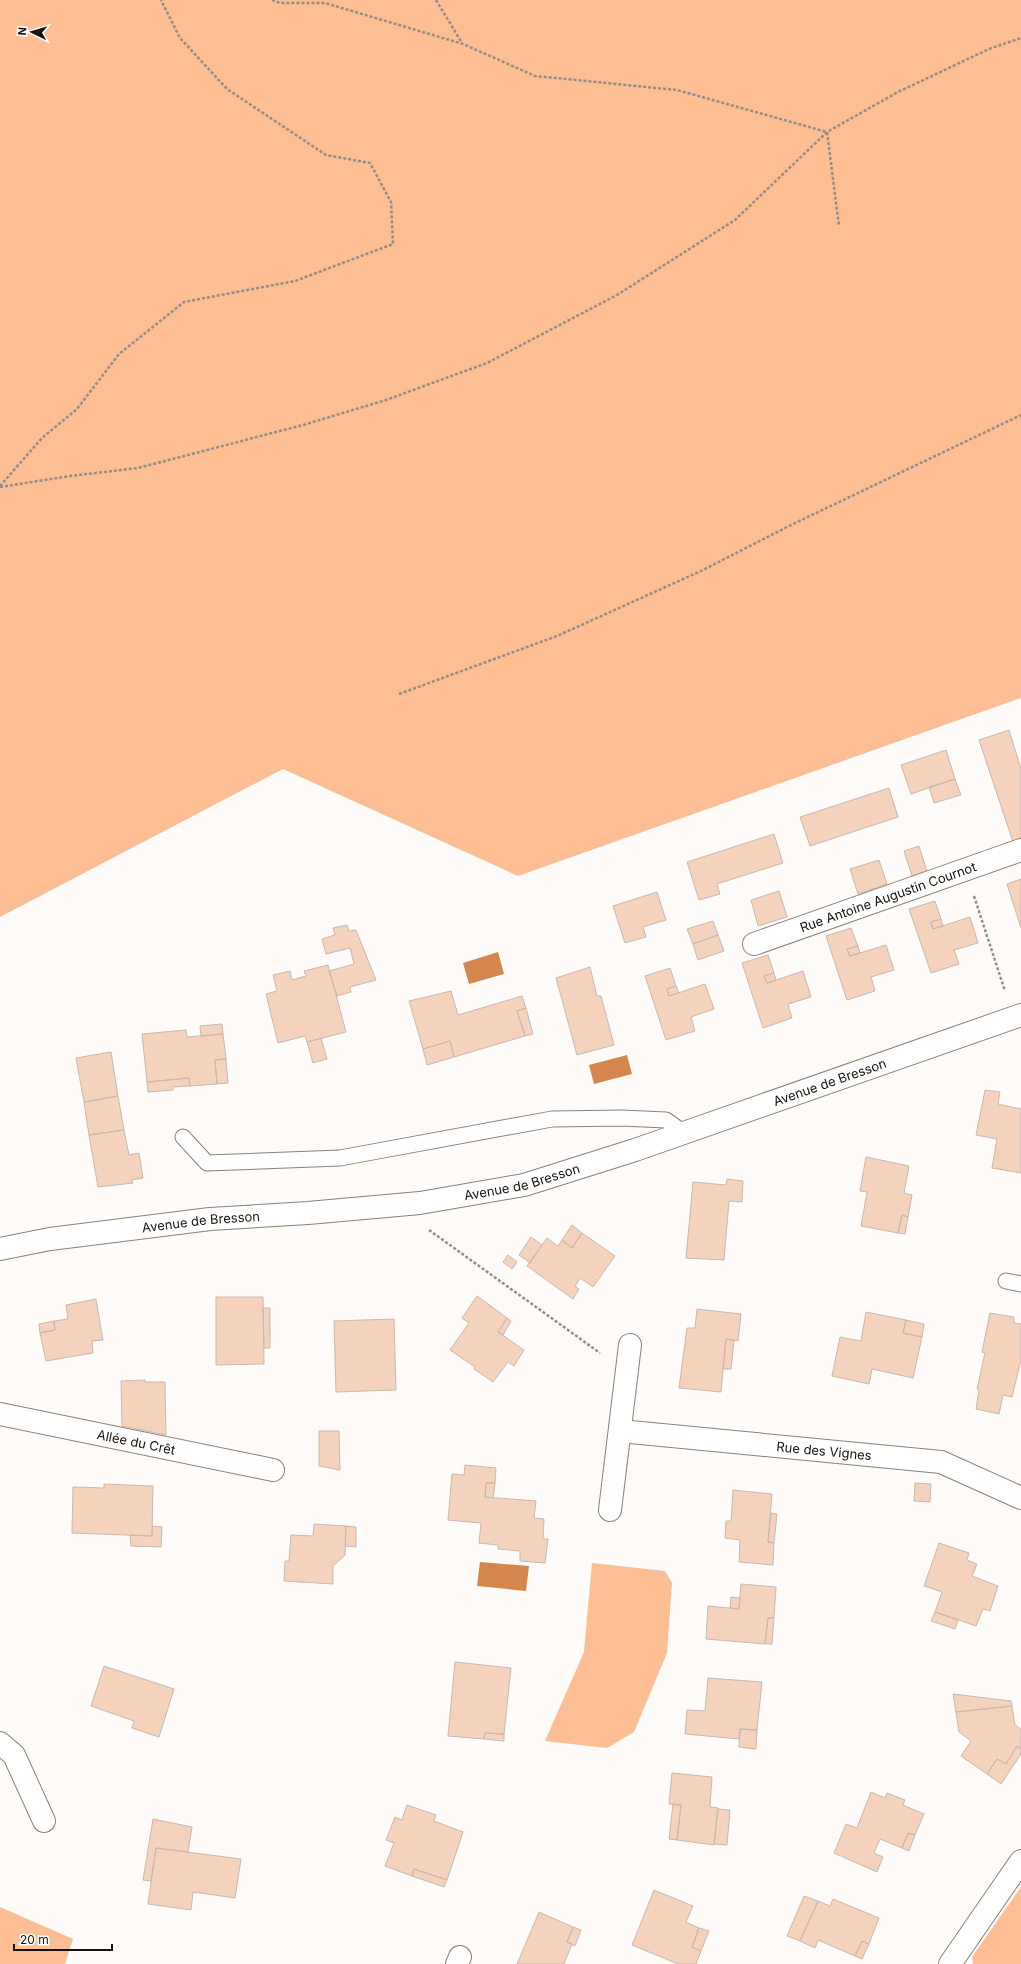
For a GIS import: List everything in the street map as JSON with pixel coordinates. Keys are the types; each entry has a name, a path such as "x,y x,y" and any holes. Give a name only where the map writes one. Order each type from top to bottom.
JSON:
{"street":[{"name":"Rue Antoine Augustin Cournot","path":"754,944 1021,850"},
{"name":"Avenue de Bresson","path":"0,1249 50,1239 210,1219 308,1213 420,1203 524,1185 684,1133 1017,1016"},
{"path":"610,1510 630,1346"},
{"name":"Allée du Crêt","path":"0,1414 273,1470"},
{"name":"Rue des Vignes","path":"620,1431 941,1462 1021,1498"},
{"path":"0,1743 14,1755 44,1822"},
{"path":"950,1964 1021,1861"}],"lane":[{"path":"183,1136 207,1163 340,1158 552,1118 622,1118 666,1120 684,1133"}],"path":[{"path":"0,487 42,438 77,409 119,354 184,302 295,281 393,244 391,202 370,163 326,155 227,89 180,38 161,0"},
{"path":"272,0 280,3 325,4 462,44 535,76 677,90 827,132"},
{"path":"436,0 462,44"},
{"path":"0,487 70,476 138,468 303,425 378,403 487,363 617,295 735,220 827,132 898,92 989,49 1021,38"},
{"path":"827,132 838,226"},
{"path":"399,694 571,629 701,571 790,525 1021,415"},
{"path":"966,870 1017,1016"},
{"path":"420,1203 430,1232 626,1371"}],"shaded area":[{"path":"0,0 1021,0 1021,698 518,876 283,769 0,917"},
{"path":"498,952 504,974 469,984 463,963"},
{"path":"627,1055 632,1074 594,1084 589,1065"},
{"path":"480,1562 529,1566 526,1591 477,1586"},
{"path":"592,1563 665,1571 672,1583 667,1653 634,1732 607,1748 545,1741 584,1652"},
{"path":"1021,1887 1021,1964 973,1964 972,1957"},
{"path":"0,1907 73,1939 65,1964 0,1964"}],"building":[{"path":"1009,730 1021,769 1021,839 1013,842 979,740"},
{"path":"946,750 955,779 911,794 901,765"},
{"path":"955,779 961,795 934,803 929,787"},
{"path":"889,788 898,817 810,846 800,817"},
{"path":"774,834 783,863 717,884 720,894 699,900 687,862"},
{"path":"919,846 927,872 912,876 904,851"},
{"path":"879,860 887,884 858,894 850,869"},
{"path":"1021,879 1021,928 1007,884"},
{"path":"779,891 787,917 758,926 751,900"},
{"path":"657,892 666,920 643,927 646,937 625,943 613,906"},
{"path":"935,901 941,919 931,922 933,929 970,917 978,943 954,950 959,964 931,973 909,909"},
{"path":"941,919 943,926 933,929 931,922"},
{"path":"713,921 718,935 693,944 687,929"},
{"path":"347,925 349,931 356,930 376,980 350,987 351,992 337,996 329,971 354,964 350,948 326,954 322,939 335,935 333,928"},
{"path":"851,928 858,946 847,949 850,956 886,945 894,970 871,977 875,991 847,1000 826,936"},
{"path":"718,935 724,951 698,960 693,944"},
{"path":"858,946 860,953 850,956 847,949"},
{"path":"768,955 774,973 764,976 767,983 803,971 811,997 788,1004 792,1018 763,1028 742,963"},
{"path":"328,965 346,1032 307,1042 305,1036 278,1043 266,994 277,991 273,975 290,971 292,980 306,976 304,971"},
{"path":"590,967 597,996 601,996 614,1045 577,1055 556,978"},
{"path":"670,968 676,986 667,989 669,996 705,984 714,1009 691,1017 695,1031 666,1040 645,976"},
{"path":"774,973 776,980 767,983 764,976"},
{"path":"676,986 679,993 669,996 667,989"},
{"path":"451,991 458,1015 522,996 526,1008 517,1011 525,1036 454,1057 450,1041 423,1049 409,1001"},
{"path":"526,1008 533,1034 525,1036 517,1011"},
{"path":"222,1024 223,1034 201,1036 200,1026"},
{"path":"186,1030 187,1037 223,1034 226,1059 215,1060 217,1084 190,1086 189,1078 147,1082 142,1034"},
{"path":"321,1038 327,1059 313,1063 307,1042"},
{"path":"450,1041 454,1057 427,1065 423,1049"},
{"path":"111,1052 118,1096 84,1102 76,1058"},
{"path":"226,1059 228,1083 217,1084 215,1060"},
{"path":"189,1078 190,1086 173,1087 173,1090 148,1092 147,1082"},
{"path":"985,1090 1000,1092 998,1104 1021,1109 1021,1173 992,1168 997,1139 976,1135"},
{"path":"118,1096 124,1130 89,1135 84,1102"},
{"path":"124,1130 129,1155 139,1153 143,1178 132,1180 133,1183 98,1187 89,1135"},
{"path":"866,1157 909,1166 904,1193 912,1195 908,1217 902,1215 898,1233 861,1226 867,1192 860,1191"},
{"path":"727,1179 743,1181 742,1202 729,1201 724,1260 686,1258 693,1182 726,1185"},
{"path":"902,1215 908,1217 905,1234 898,1233"},
{"path":"572,1225 582,1233 572,1248 562,1240"},
{"path":"582,1233 615,1256 593,1287 580,1278 575,1286 579,1289 573,1299 527,1266 547,1238 558,1246 562,1240 572,1248"},
{"path":"531,1237 542,1245 530,1263 519,1255"},
{"path":"508,1255 517,1262 512,1269 503,1262"},
{"path":"477,1296 507,1318 498,1332 524,1350 514,1366 508,1362 493,1382 474,1369 475,1367 450,1350 469,1323 462,1318"},
{"path":"216,1297 263,1297 264,1364 216,1365"},
{"path":"96,1299 103,1340 92,1341 93,1353 46,1361 40,1333 55,1330 54,1321 68,1319 66,1305"},
{"path":"263,1308 270,1308 270,1348 264,1348"},
{"path":"697,1309 741,1314 738,1341 726,1339 721,1392 679,1388 687,1328 695,1328"},
{"path":"866,1312 906,1320 903,1333 922,1337 913,1378 872,1369 869,1384 832,1376 840,1337 861,1341"},
{"path":"990,1313 1014,1317 1014,1323 1021,1324 1021,1360 1012,1397 1003,1395 999,1414 976,1409 979,1390 977,1389 985,1353 982,1352"},
{"path":"507,1318 511,1321 503,1335 498,1332"},
{"path":"394,1319 396,1390 336,1392 334,1321"},
{"path":"906,1320 924,1324 922,1337 903,1333"},
{"path":"54,1321 55,1330 40,1333 39,1324"},
{"path":"726,1339 734,1340 731,1369 723,1369"},
{"path":"145,1380 145,1382 165,1382 166,1435 122,1426 121,1381"},
{"path":"319,1431 339,1431 340,1470 319,1466"},
{"path":"465,1465 496,1468 495,1483 486,1483 485,1497 536,1501 534,1518 544,1519 543,1539 548,1539 545,1563 520,1561 520,1551 498,1549 498,1545 479,1543 481,1523 448,1520 452,1474 464,1475"},
{"path":"486,1483 495,1483 493,1498 485,1497"},
{"path":"915,1483 931,1484 930,1502 914,1501"},
{"path":"104,1484 153,1486 152,1536 72,1533 73,1487 104,1488"},
{"path":"733,1490 772,1494 768,1542 774,1543 773,1565 739,1562 740,1540 725,1538 726,1521 731,1521"},
{"path":"771,1513 777,1514 774,1543 768,1542"},
{"path":"314,1524 346,1526 345,1555 333,1566 333,1584 284,1581 285,1561 289,1561 291,1535 313,1536"},
{"path":"152,1526 162,1527 161,1547 131,1546 130,1535 152,1536"},
{"path":"346,1526 356,1527 356,1547 345,1546"},
{"path":"939,1543 969,1553 967,1560 977,1564 972,1576 998,1586 990,1611 983,1609 976,1626 935,1612 942,1592 924,1586"},
{"path":"741,1584 776,1587 774,1618 768,1618 765,1644 706,1639 708,1606 739,1609"},
{"path":"731,1597 740,1598 739,1609 730,1608"},
{"path":"935,1612 958,1620 955,1629 931,1621"},
{"path":"768,1618 774,1618 772,1644 765,1644"},
{"path":"455,1662 511,1668 504,1734 485,1733 484,1739 448,1736"},
{"path":"104,1666 174,1689 159,1737 132,1728 134,1721 91,1706"},
{"path":"708,1678 762,1682 757,1730 740,1729 739,1739 685,1734 687,1710 705,1711"},
{"path":"953,1694 1011,1701 1012,1706 956,1712"},
{"path":"1012,1706 1015,1725 1021,1729 1021,1749 1017,1746 1006,1764 997,1759 987,1774 961,1756 971,1741 959,1732 956,1712"},
{"path":"740,1729 757,1730 756,1749 739,1747"},
{"path":"485,1733 504,1734 504,1741 484,1739"},
{"path":"1017,1746 1021,1749 1021,1754 1001,1784 987,1774 997,1759 1006,1764"},
{"path":"672,1773 712,1777 710,1807 718,1808 714,1845 677,1840 681,1805 669,1804"},
{"path":"871,1792 885,1798 887,1793 905,1800 903,1805 924,1814 915,1835 908,1833 902,1848 880,1839 874,1853 883,1857 877,1872 834,1853 846,1824 857,1828"},
{"path":"673,1804 681,1805 677,1840 669,1839"},
{"path":"407,1805 436,1815 434,1821 463,1832 447,1880 414,1869 412,1876 385,1866 394,1843 386,1840 395,1817 402,1820"},
{"path":"718,1809 730,1810 727,1845 714,1844"},
{"path":"153,1819 192,1827 188,1852 156,1848 151,1881 143,1880"},
{"path":"908,1833 915,1835 909,1851 902,1848"},
{"path":"156,1848 241,1859 235,1898 193,1892 191,1910 148,1904"},
{"path":"414,1869 447,1880 444,1887 412,1876"},
{"path":"654,1890 693,1906 686,1922 699,1928 692,1947 701,1951 696,1964 678,1964 632,1945"},
{"path":"804,1896 818,1901 800,1941 787,1936"},
{"path":"833,1899 879,1918 869,1944 862,1941 855,1956 818,1940 815,1948 800,1941 818,1901 830,1906"},
{"path":"539,1912 573,1927 567,1942 572,1944 564,1964 517,1964"},
{"path":"573,1927 581,1930 575,1946 567,1942"},
{"path":"699,1928 709,1931 701,1951 692,1947"},
{"path":"862,1941 869,1944 862,1959 855,1956"}]}
